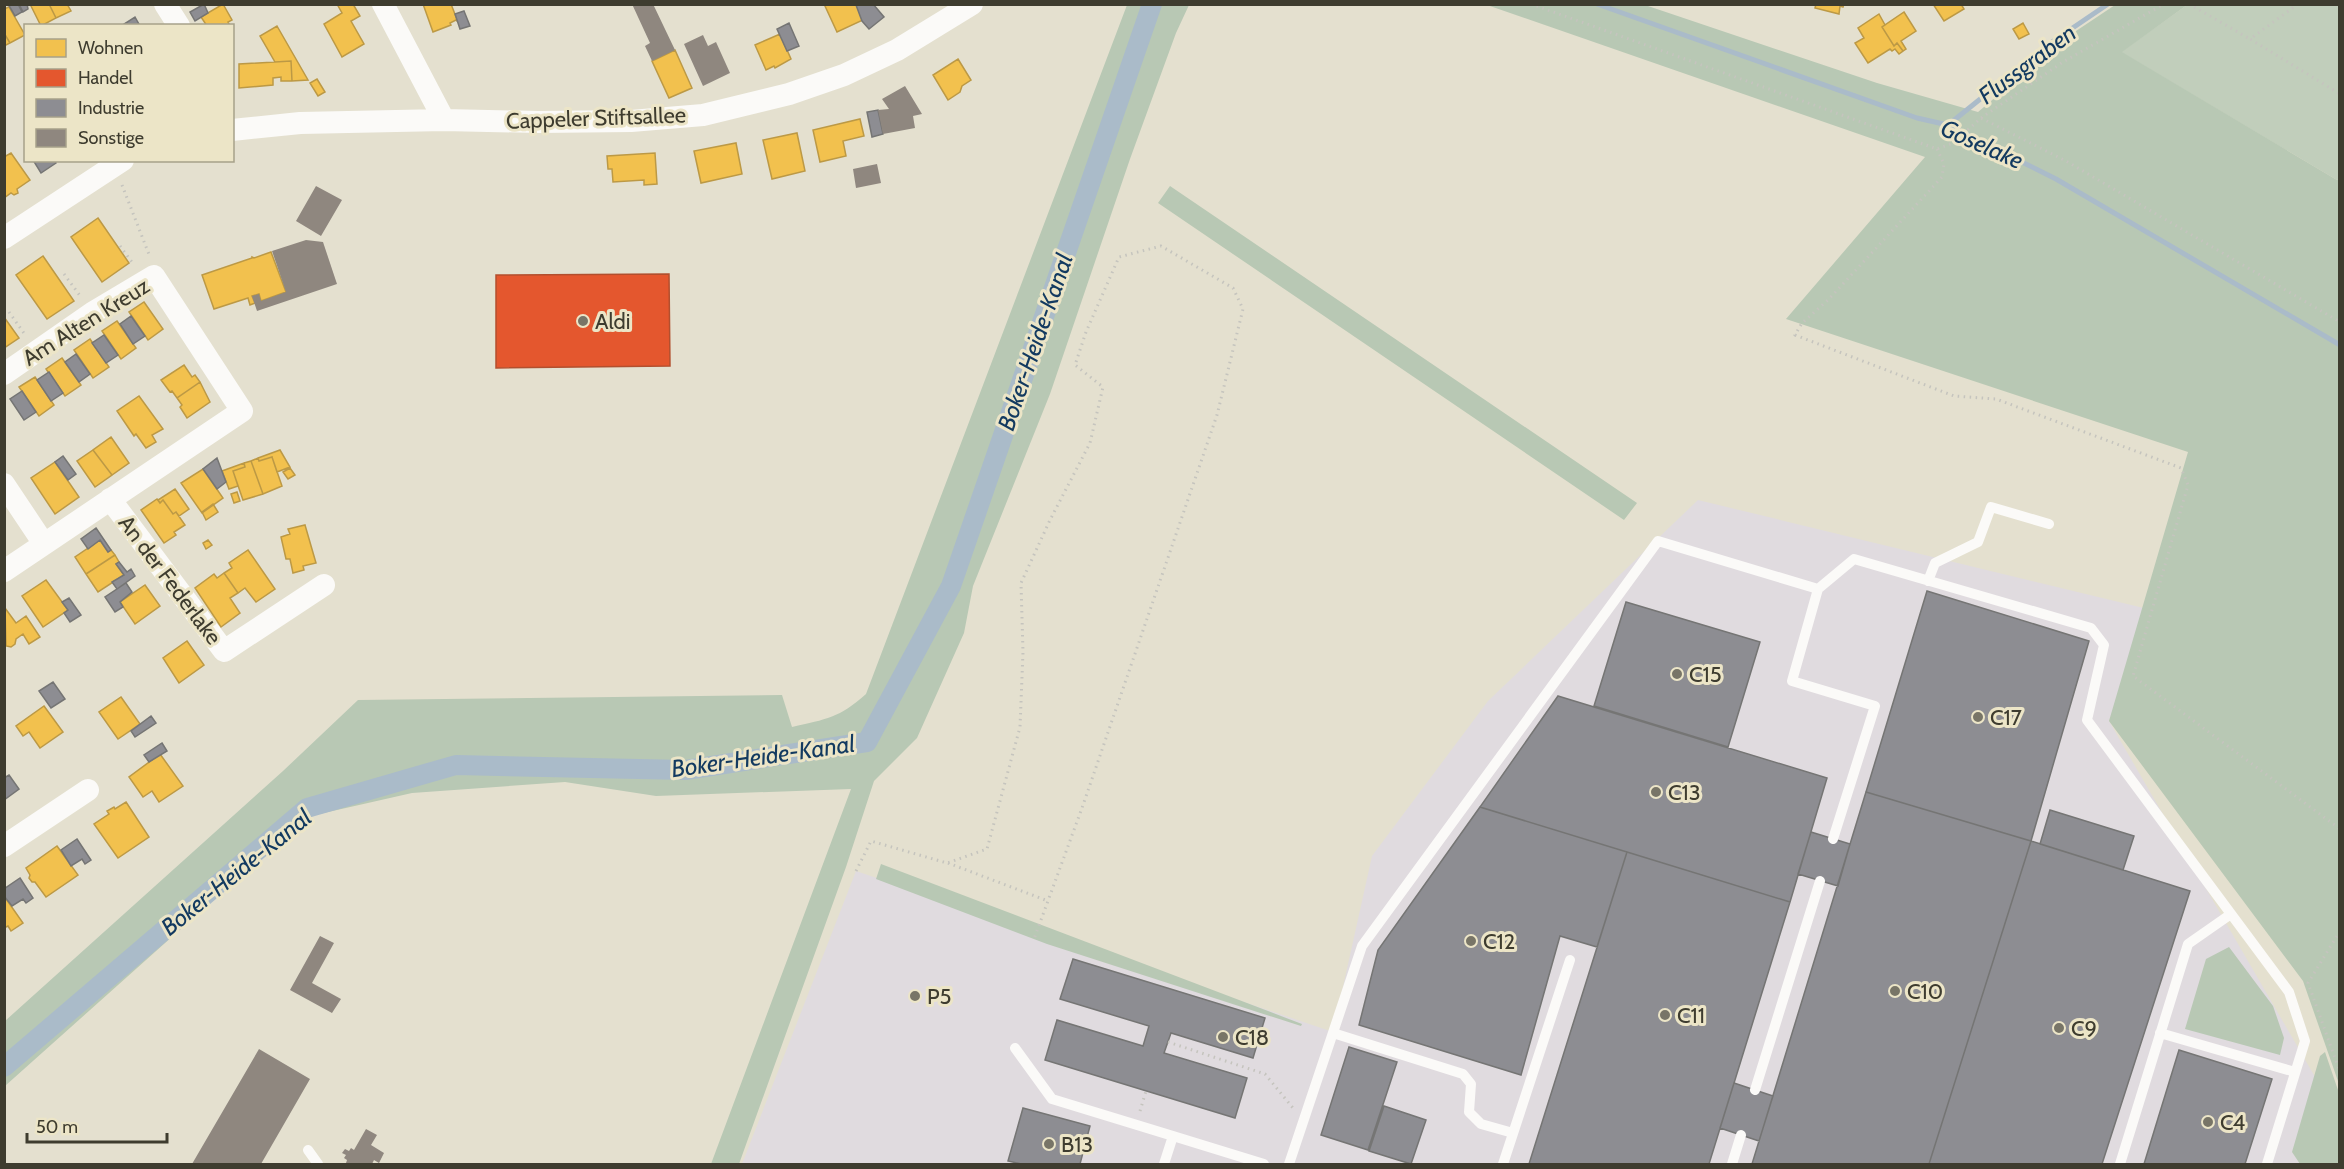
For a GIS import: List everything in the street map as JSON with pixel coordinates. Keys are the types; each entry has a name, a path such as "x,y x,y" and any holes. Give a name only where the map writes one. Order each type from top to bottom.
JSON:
{"street":[{"path":"165,4 178,24"},
{"path":"382,4 444,120"},
{"name":"Cappeler Stiftsallee","path":"234,130 300,123 444,120 631,121 703,115 789,94 844,75 897,50 972,4"},
{"path":"4,238 119,163"},
{"name":"Am Alten Kreuz","path":"4,374 92,313 154,276 242,411 110,499"},
{"path":"4,484 44,544"},
{"path":"4,571 110,499"},
{"name":"An der Federlake","path":"110,499 224,651 324,585"},
{"path":"4,846 88,790"}],"lane":[{"path":"1928,580 1935,563 1978,542 1991,507 2049,524"},
{"path":"1289,1164 1362,946 1658,541 1818,589"},
{"path":"1833,839 1875,706 1792,681 1818,589 1854,560 2091,628 2104,645 2087,720 2289,992 2304,1041 2266,1164"},
{"path":"1755,1090 1820,881"},
{"path":"2120,1164 2188,944 2231,914"},
{"path":"1503,1164 1570,960"},
{"path":"1333,1033 1463,1074 1471,1084 1469,1112 1481,1124 1513,1133"},
{"path":"2160,1033 2295,1072"},
{"path":"1015,1048 1053,1099 1264,1164"},
{"path":"1732,1164 1741,1135"},
{"path":"1164,1164 1173,1136"},
{"path":"308,1150 318,1164"}],"path":[{"path":"1531,4 1937,149 1953,143 1981,118 2062,62 2164,4"},
{"path":"2189,4 2340,94"},
{"path":"2250,39 2298,4"},
{"path":"1981,118 2066,161 2340,322"},
{"path":"1937,149 1944,164 1942,177 1829,299 1802,323 1795,335 1954,396 1996,399 2181,468 2188,485 2133,676 2340,829"},
{"path":"119,163 156,272 154,276"},
{"path":"946,863 987,849 1020,728 1023,652 1021,583 1050,520 1090,443 1103,387 1075,365 1086,332 1119,257 1161,246 1233,288 1243,309 1217,415 1034,939"},
{"path":"64,274 92,313"},
{"path":"9,312 37,352"},
{"path":"856,871 871,841 946,863 1048,901"},
{"path":"2340,931 2308,983 2340,1072"},
{"path":"1168,1042 1265,1074 1304,1121"},
{"path":"1137,1125 1146,1091"}],"shaded area":[{"path":"1698,500 2152,610 2109,721 2340,1120 2339,1164 742,1164 856,871 1333,1032 1372,856 1488,701"}],"green space":[{"path":"1127,5 1189,5 1176,33 1130,159 1050,394 973,586 964,633 917,738 874,781 846,867 739,1164 711,1164 851,789 656,796 565,782 412,793 306,817 5,1086 5,1021 283,771 358,700 782,695 792,727 840,713 866,694"},
{"path":"1487,5 1645,5 1877,83 1978,112 2067,37 2115,5 2187,5 2122,52 2337,180 2339,179 2339,1084 2303,981 2109,721 2188,452 1786,319 1925,157"},
{"path":"2187,5 2339,5 2339,179 2337,180 2121,52"},
{"path":"1170,186 1637,503 1624,520 1158,203"},
{"path":"881,864 1302,1024 1301,1026 1047,944 876,879"},
{"path":"2229,947 2273,1006 2284,1038 2280,1055 2185,1029 2206,959"},
{"path":"2325,1052 2339,1093 2339,1164 2300,1164 2292,1152 2320,1056"}],"building: Wohnen":[{"path":"30,4 49,4 56,18 40,24"},
{"path":"49,4 67,4 71,11 56,18"},
{"path":"223,4 232,20 228,22 229,24 206,24 201,17"},
{"path":"337,4 353,4 360,16 351,21 364,44 342,57 324,24 342,13"},
{"path":"423,4 451,4 458,22 456,20 450,23 451,25 433,32"},
{"path":"828,4 856,4 863,20 837,32 825,6"},
{"path":"1816,4 1844,4 1843,7 1840,6 1839,14 1815,8"},
{"path":"1933,4 1961,4 1964,9 1944,21"},
{"path":"9,7 24,33 24,36 10,43 4,33 4,9"},
{"path":"1904,12 1916,31 1901,41 1906,49 1903,51 1897,43 1894,46 1882,27"},
{"path":"1879,14 1885,25 1882,27 1894,46 1897,43 1903,51 1899,54 1895,49 1892,51 1890,49 1868,63 1855,43 1864,38 1858,28"},
{"path":"2023,23 2029,34 2019,39 2013,29"},
{"path":"277,26 308,80 292,81 291,61 275,62 260,36"},
{"path":"4,33 10,43 4,46"},
{"path":"780,34 791,59 766,70 755,45"},
{"path":"675,50 692,88 669,98 652,61"},
{"path":"958,59 971,80 962,86 960,92 948,100 933,75"},
{"path":"291,61 292,81 281,81 281,77 273,78 273,85 239,88 239,64"},
{"path":"317,79 325,92 318,96 310,83"},
{"path":"860,119 864,136 843,141 846,156 820,162 813,130"},
{"path":"797,133 805,171 772,179 763,140"},
{"path":"736,143 742,174 701,183 694,151"},
{"path":"11,153 30,180 17,189 18,193 14,195 11,193 4,198 4,157"},
{"path":"655,153 657,184 644,185 644,180 613,182 612,169 608,169 607,156"},
{"path":"98,218 129,263 102,282 71,237"},
{"path":"271,252 286,292 261,301 259,294 252,296 255,303 250,305 248,298 214,309 202,275"},
{"path":"43,256 74,301 47,319 16,275"},
{"path":"144,302 163,329 148,340 129,312"},
{"path":"4,317 19,338 4,348"},
{"path":"117,321 136,348 121,359 102,331"},
{"path":"90,339 109,367 93,378 74,350"},
{"path":"62,358 81,385 65,396 46,369"},
{"path":"184,365 192,377 195,375 200,382 177,398 161,380"},
{"path":"35,377 54,405 39,416 19,387"},
{"path":"200,382 210,402 187,418 177,398"},
{"path":"139,396 163,429 152,435 156,442 146,448 136,434 134,436 117,411"},
{"path":"111,437 129,463 112,475 93,450"},
{"path":"93,450 112,475 95,487 77,461"},
{"path":"280,450 290,467 277,472 272,457 259,461 258,458"},
{"path":"272,457 282,486 263,494 251,461"},
{"path":"251,461 263,494 243,500 233,471 245,467 244,463"},
{"path":"55,462 79,497 55,514 31,478"},
{"path":"244,463 245,467 233,471 238,486 229,489 222,471"},
{"path":"290,468 295,475 288,479 283,472"},
{"path":"203,469 223,498 202,513 181,483"},
{"path":"175,489 189,509 179,516 176,512 173,514 163,500 160,503 158,500"},
{"path":"237,492 240,501 234,503 231,494"},
{"path":"157,499 160,503 163,500 173,514 176,512 185,525 174,532 176,535 164,543 141,510"},
{"path":"213,504 218,512 206,520 202,512"},
{"path":"305,525 316,563 303,566 304,570 293,573 290,559 286,559 281,537 290,534 288,529"},
{"path":"100,540 108,552 111,550 115,555 86,574 75,557"},
{"path":"208,540 212,545 206,549 203,543"},
{"path":"248,550 275,589 256,602 245,588 238,593 224,573 232,568 229,563"},
{"path":"115,555 119,562 116,564 124,575 98,592 86,574"},
{"path":"224,573 238,593 230,598 240,613 221,627 195,588 214,574 217,578"},
{"path":"46,580 68,610 43,627 22,596"},
{"path":"145,585 160,606 135,624 120,602"},
{"path":"5,608 16,623 26,616 40,637 29,644 23,634 11,647 6,646"},
{"path":"187,641 204,665 179,683 163,658"},
{"path":"121,697 140,724 118,739 99,712"},
{"path":"44,706 63,732 40,748 29,732 23,736 16,726"},
{"path":"160,754 183,786 159,802 152,791 143,797 129,777"},
{"path":"126,802 149,837 118,858 94,824 109,814 107,811"},
{"path":"57,846 78,875 46,897 35,882 29,878 30,875 26,868"},
{"path":"4,896 23,923 11,931 8,926 4,928"}],"building: Handel":[{"name":"Aldi","path":"669,274 670,366 496,368 496,275"}],"building: Industrie":[{"path":"8,4 18,4 22,12 15,16"},
{"path":"19,4 27,4 28,9 23,12"},
{"path":"204,4 208,13 195,21 190,12"},
{"path":"873,4 884,17 869,29 862,21 856,5"},
{"path":"464,11 470,26 460,29 455,14"},
{"path":"135,17 139,24 124,24"},
{"path":"789,23 799,46 787,51 777,29"},
{"path":"878,110 883,134 872,137 867,112"},
{"path":"34,162 56,162 56,163 41,173"},
{"path":"131,316 145,336 133,344 120,324"},
{"path":"104,335 118,355 106,363 92,343"},
{"path":"76,354 90,374 79,382 65,362"},
{"path":"49,372 63,393 51,401 37,380"},
{"path":"22,391 36,412 24,420 10,399"},
{"path":"63,456 76,474 68,480 55,462"},
{"path":"217,458 226,482 217,489 203,469"},
{"path":"96,528 111,550 108,552 100,540 88,549 81,539"},
{"path":"119,562 127,572 131,569 135,576 117,589 112,582 124,575 116,564"},
{"path":"126,583 132,592 120,602 123,607 115,612 105,597"},
{"name":"C17","path":"1927,591 2089,641 2031,841 1866,792"},
{"path":"69,598 81,615 70,622 64,613 68,610 62,602"},
{"name":"C15","path":"1626,602 1760,642 1728,747 1594,706"},
{"path":"53,682 65,699 51,708 39,691"},
{"name":"C13","path":"1558,696 1827,778 1790,902 1480,807"},
{"path":"151,716 156,723 135,737 131,731"},
{"path":"162,743 167,751 149,762 144,755"},
{"path":"9,775 19,789 4,800 4,778"},
{"name":"C10","path":"1866,792 2031,841 1929,1164 1752,1164"},
{"name":"C12","path":"1480,807 1627,852 1597,947 1560,936 1521,1075 1359,1025 1378,950"},
{"path":"2050,810 2134,836 2123,870 2040,844"},
{"path":"1811,832 1850,844 1838,886 1798,874"},
{"path":"77,839 91,860 85,864 82,859 71,866 61,850"},
{"name":"C9","path":"2031,841 2190,891 2102,1164 1929,1164"},
{"name":"C11","path":"1627,852 1790,902 1709,1164 1529,1164"},
{"path":"20,878 33,898 26,903 23,899 12,906 4,896 4,889"},
{"name":"C18","path":"1073,959 1265,1018 1253,1058 1171,1033 1164,1053 1247,1078 1235,1118 1045,1060 1057,1020 1143,1046 1149,1026 1060,999"},
{"path":"1349,1047 1397,1062 1368,1150 1321,1135"},
{"name":"C4","path":"2179,1050 2272,1079 2245,1164 2144,1164"},
{"path":"1734,1083 1773,1096 1759,1141 1720,1128"},
{"path":"1384,1106 1426,1120 1411,1164 1369,1151"},
{"name":"B13","path":"1023,1108 1090,1126 1080,1164 1021,1164 1008,1161"}],"building: Sonstige":[{"path":"632,4 653,4 675,50 652,61 645,46 650,43"},
{"path":"703,35 708,46 716,42 730,73 703,86 684,44"},
{"path":"905,86 922,114 913,116 915,128 883,134 878,110 889,109 882,99"},
{"path":"877,164 881,183 856,188 853,169"},
{"path":"316,186 342,200 321,236 296,221"},
{"path":"306,240 323,242 337,284 257,311 252,296 259,294 261,301 286,292 272,251"},
{"path":"320,936 334,943 312,983 341,999 332,1013 290,990"},
{"path":"259,1049 310,1079 261,1164 192,1164"},
{"path":"366,1129 377,1135 371,1145 384,1153 379,1163 374,1160 372,1164 346,1163 347,1160 344,1158 346,1155 342,1153 345,1149 354,1150"}],"waterway":[{"name":"Boker-Heide-Kanal","path":"4,1067 307,808 456,765 686,770 867,742 951,586 1152,4"},
{"name":"Goselake","path":"1597,4 1917,118 1948,125 2056,179 2340,345"},
{"name":"Flussgraben","path":"1948,125 2046,46 2108,4"}],"place":[{"name":"Aldi","path":"583,321"},
{"name":"C15","path":"1677,674"},
{"name":"C17","path":"1978,717"},
{"name":"C13","path":"1656,792"},
{"name":"C12","path":"1471,941"},
{"name":"C10","path":"1895,991"},
{"name":"P5","path":"915,996"},
{"name":"C11","path":"1665,1015"},
{"name":"C9","path":"2059,1028"},
{"name":"C18","path":"1223,1037"},
{"name":"C4","path":"2208,1122"},
{"name":"B13","path":"1049,1144"}]}
